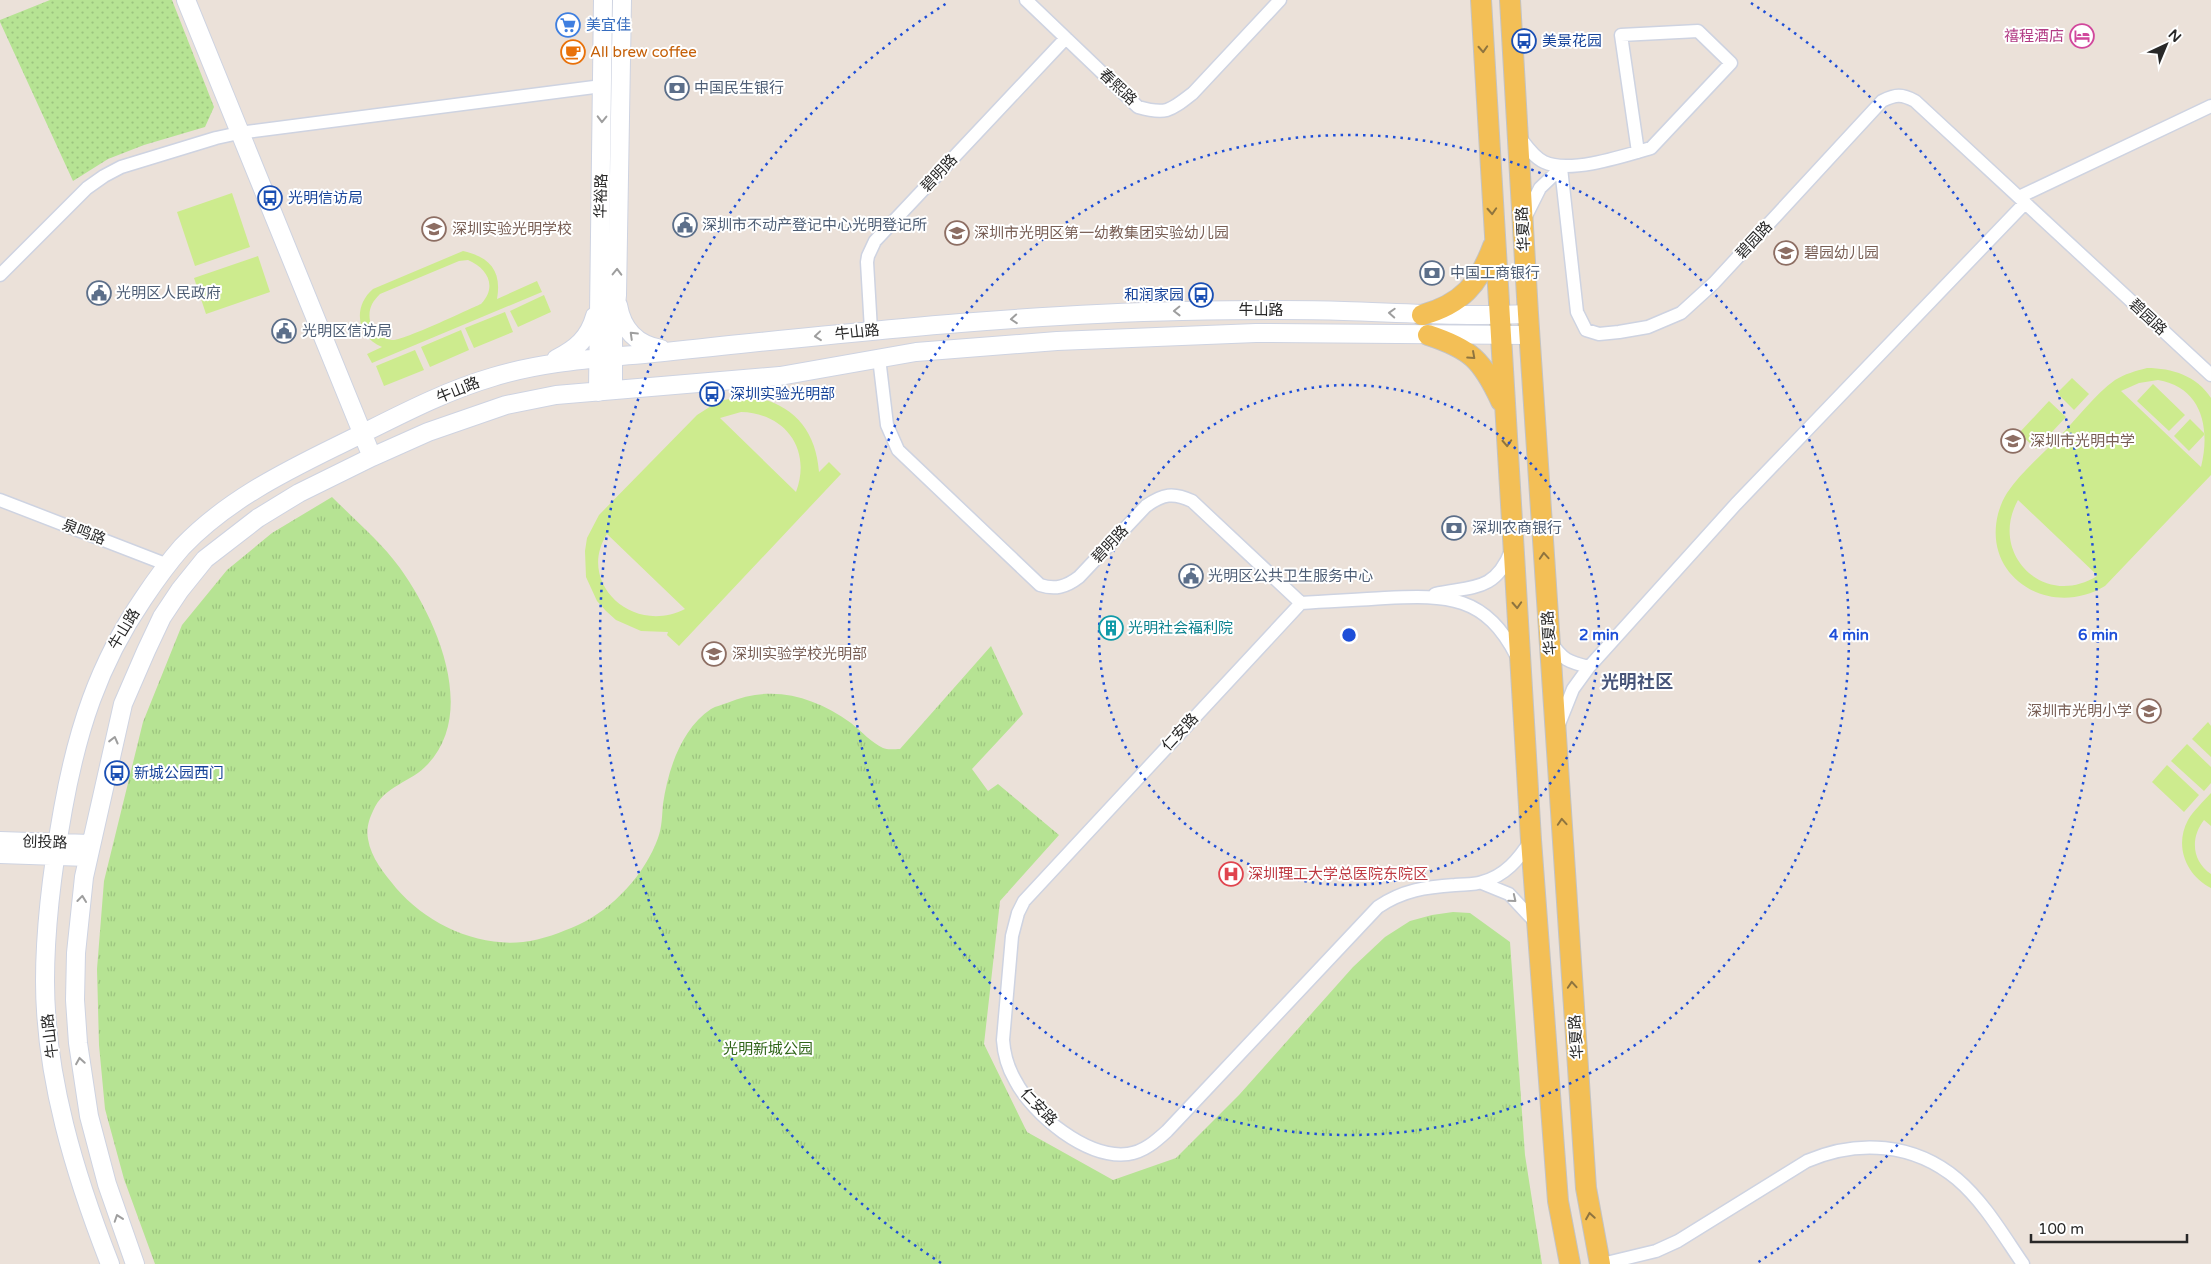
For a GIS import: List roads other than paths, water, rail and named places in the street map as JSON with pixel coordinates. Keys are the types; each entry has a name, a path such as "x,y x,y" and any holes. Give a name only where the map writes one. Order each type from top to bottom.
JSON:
{"main road":[{"name":"华夏路","path":"1481,0 1494,244 1531,840 1558,1201 1570,1264"},
{"name":"华夏路","path":"1510,0 1529,335 1586,1188 1591,1224 1601,1264"},
{"path":"1422,315 1448,306 1467,292 1484,268 1494,244"},
{"path":"1428,335 1454,343 1477,360 1494,384 1505,409"}],"street":[{"path":"186,0 372,457"},
{"name":"华裕路","path":"604,0 602,86 608,295"},
{"name":"华裕路","path":"605,391 622,0"},
{"name":"春熙路","path":"1026,0 1138,107 1158,112 1176,106 1193,94 1280,0"},
{"path":"1518,134 1543,162 1561,168 1615,159 1638,152 1651,148 1731,63 1698,30 1621,35 1638,152"},
{"name":"碧明路","path":"871,330 867,262 875,241 1066,38"},
{"path":"0,275 87,188 121,167 216,138 239,133 602,86"},
{"name":"碧园路","path":"1561,168 1577,312 1586,330 1599,334 1648,327 1681,313 1714,283 1882,101 1893,96 1904,95 1916,101 2211,375"},
{"path":"1556,734 1573,689 1589,667 1736,504 2022,200 2211,106"},
{"path":"1522,225 1540,188 1561,168"},
{"path":"608,295 633,336 650,346 674,350"},
{"path":"538,366 566,354 584,340 608,295"},
{"name":"牛山路","path":"110,1264 80,1181 62,1112 50,1047 45,985 47,926 56,849 72,757 89,700 109,654 127,622 181,548 210,521 239,499 269,481 362,434 441,396 473,383 538,366 605,357 871,330 1094,314 1162,312 1341,310 1422,315 1500,326 1529,335"},
{"name":"牛山路","path":"135,1264 107,1184 94,1136 89,1116 78,1043 76,953 89,850 123,704 154,634 180,590 205,559 258,518 299,493 372,457 459,420 506,405 556,395 780,376 880,358 981,346 1256,333 1428,335 1500,326 1528,314"},
{"name":"碧明路","path":"880,358 887,425 898,450 1040,585 1049,588 1069,585 1079,577 1146,506 1156,498 1172,494 1192,501 1301,603"},
{"name":"泉鸣路","path":"0,500 168,565"},
{"path":"1301,603 1428,596 1481,586 1489,582 1504,567 1513,546"},
{"path":"1428,596 1466,604 1491,619 1508,640 1520,665"},
{"name":"仁安路","path":"1301,603 1024,901 1014,924 1002,1026 1004,1055 1015,1082 1041,1113 1078,1142 1104,1153 1130,1154 1149,1146 1167,1131 1378,907 1398,895 1420,888 1482,883 1508,869 1516,862 1531,840"},
{"path":"1550,640 1559,655 1572,663 1589,667"},
{"name":"创投路","path":"0,840 56,849"},
{"name":"创投路","path":"0,854 56,849 89,850"},
{"name":"仁安路","path":"1482,883 1509,894 1537,924"},
{"path":"1601,1264 1664,1248 1807,1160 1833,1151 1861,1146 1899,1150 1939,1166 1958,1180 1975,1197 2023,1264"}],"place":[{"name":"美宜佳","path":"568,25"},
{"name":"禧程酒店","path":"2082,36"},
{"name":"美景花园","path":"1524,41"},
{"name":"All brew coffee","path":"573,52"},
{"name":"中国民生银行","path":"677,88"},
{"name":"光明信访局","path":"270,198"},
{"name":"深圳市不动产登记中心光明登记所","path":"685,225"},
{"name":"深圳实验光明学校","path":"434,229"},
{"name":"深圳市光明区第一幼教集团实验幼儿园","path":"957,233"},
{"name":"碧园幼儿园","path":"1786,253"},
{"name":"中国工商银行","path":"1432,273"},
{"name":"光明区人民政府","path":"99,293"},
{"name":"和润家园","path":"1201,295"},
{"name":"光明区信访局","path":"284,331"},
{"name":"深圳实验光明部","path":"712,394"},
{"name":"深圳市光明中学","path":"2013,441"},
{"name":"深圳农商银行","path":"1454,528"},
{"name":"光明区公共卫生服务中心","path":"1191,576"},
{"name":"光明社会福利院","path":"1111,628"},
{"name":"深圳实验学校光明部","path":"714,654"},
{"name":"深圳市光明小学","path":"2149,711"},
{"name":"新城公园西门","path":"117,773"},
{"name":"深圳理工大学总医院东院区","path":"1231,874"}],"district":[{"name":"光明社区","path":"1637,682"}],"park label":[{"name":"光明新城公园","path":"768,1049"}]}
